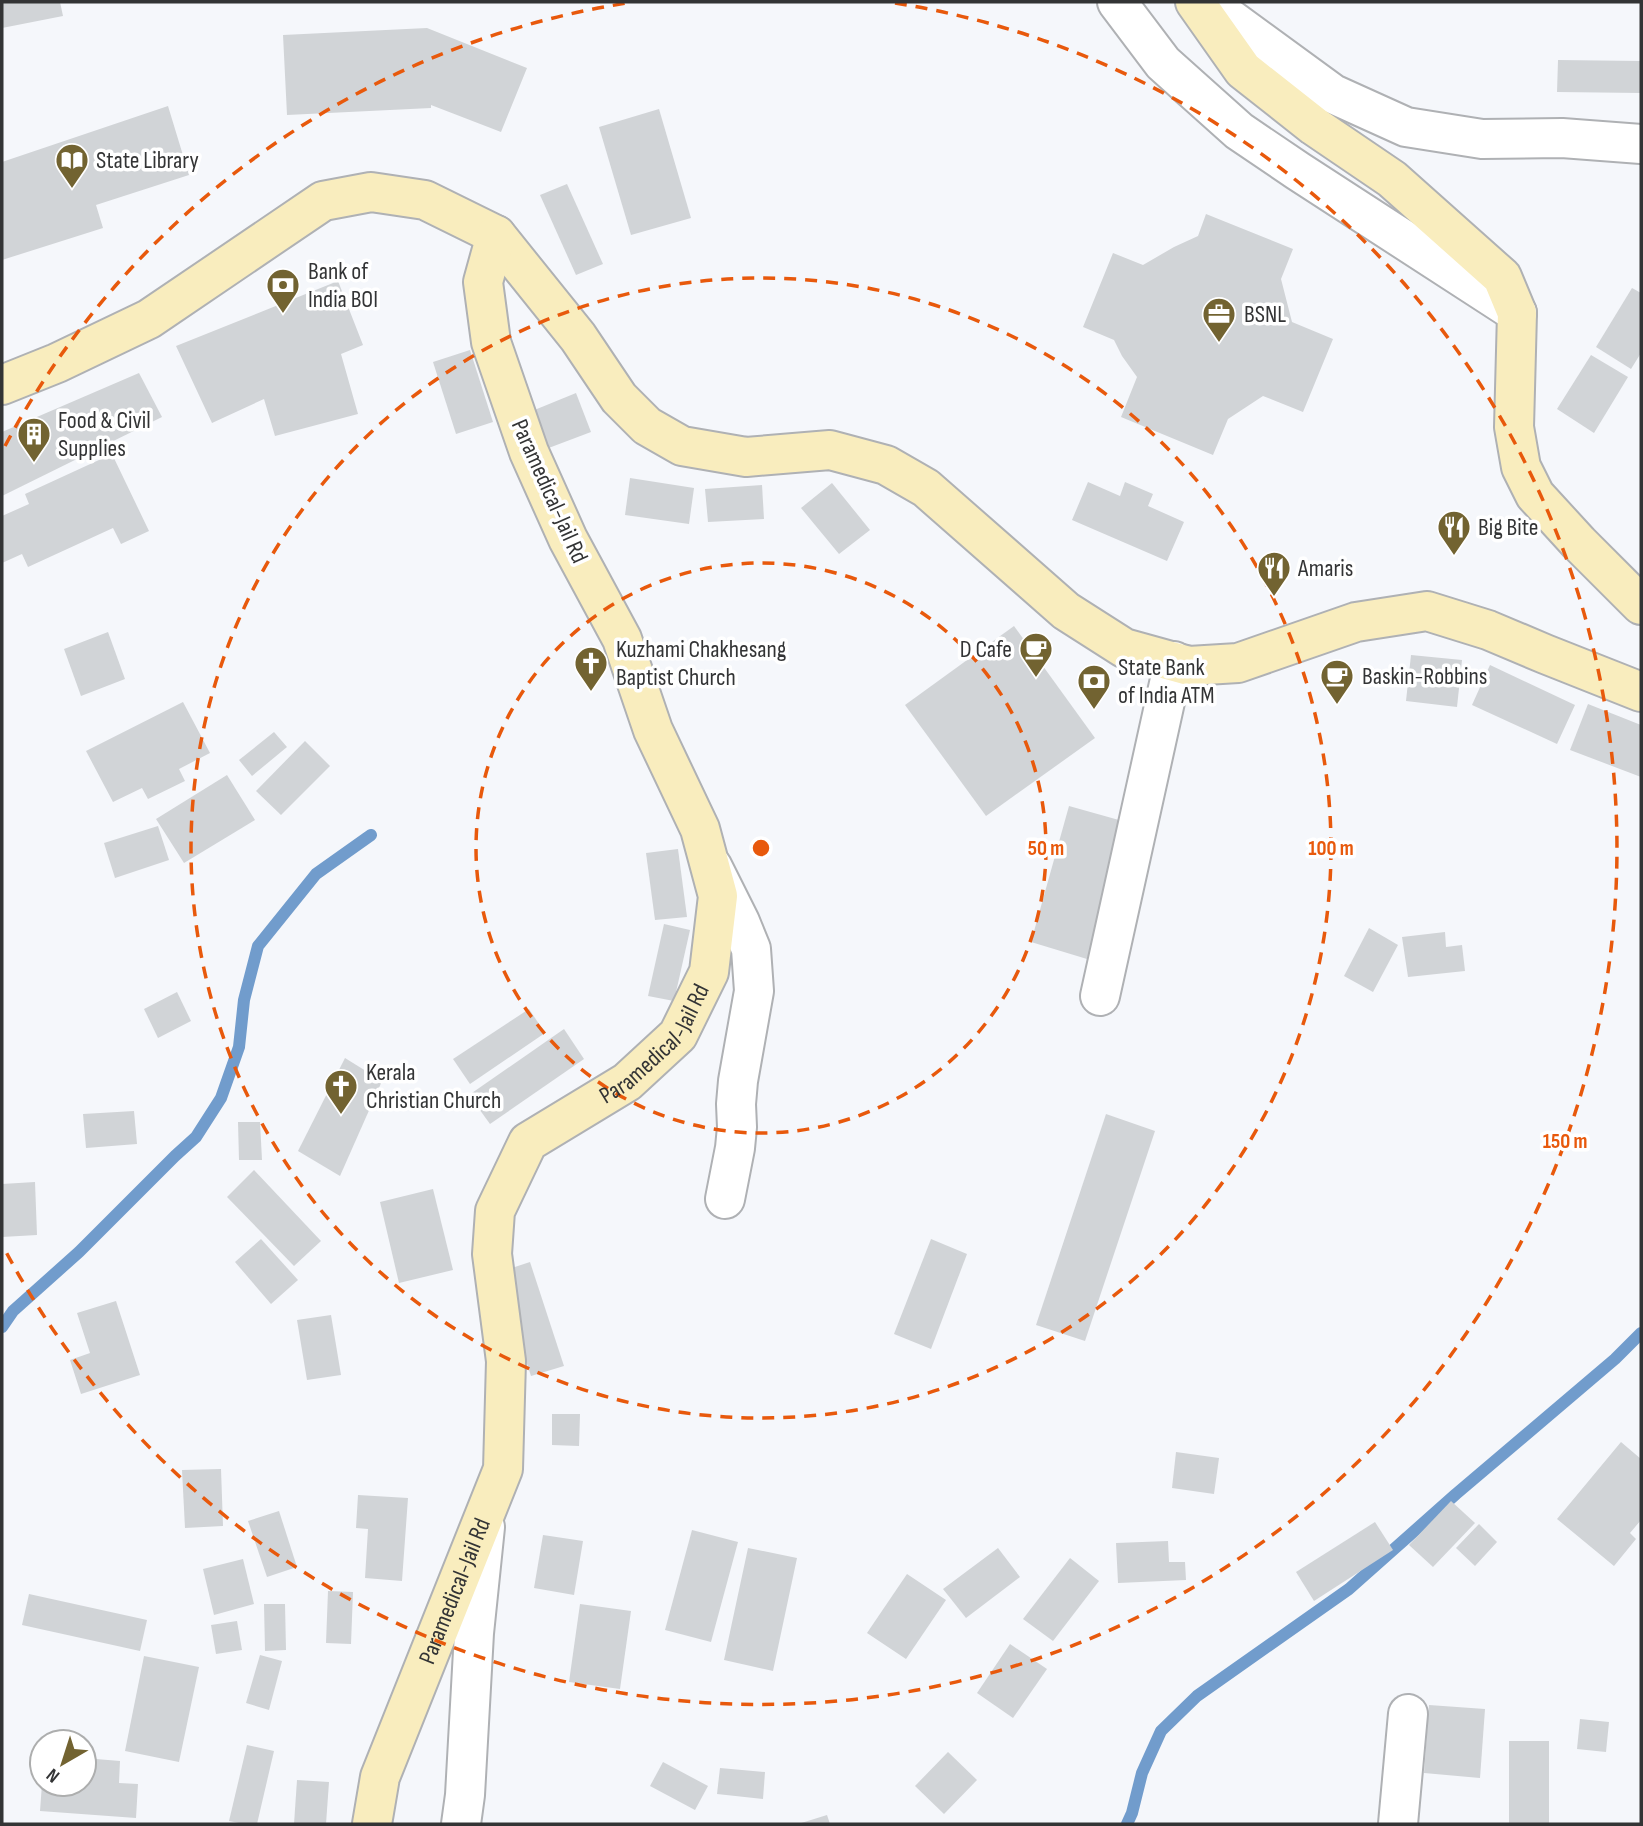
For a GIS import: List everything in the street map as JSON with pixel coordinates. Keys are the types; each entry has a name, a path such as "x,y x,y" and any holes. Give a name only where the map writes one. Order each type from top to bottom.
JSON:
{"main road":[{"path":"1195,2 1243,70 1314,126 1392,179 1502,277 1517,313 1514,427 1521,467 1535,495 1578,543 1641,605"},
{"path":"2,385 57,363 149,319 323,201 371,192 425,200 496,235 578,337 619,398 648,426 682,446 746,457 830,450 886,465 926,488 1066,611 1124,648 1189,666 1238,663 1356,622 1427,611 1488,629 1641,692"},
{"name":"Paramedical-Jail Rd","path":"372,1824 380,1777 503,1469 506,1361 492,1254 495,1211 528,1142 627,1082 678,1035 709,972 718,896 700,829 653,730 622,639 563,527 529,452 491,342 484,282 496,235"}],"street":[{"path":"1117,2 1163,63 1239,131 1517,313"},
{"path":"1207,2 1333,94 1406,127 1482,139 1562,138 1641,144"},
{"path":"1253,2 1270,48"},
{"path":"1100,996 1174,662"},
{"path":"708,858 751,949 754,991 737,1081 736,1138 725,1199"},
{"path":"461,1824 474,1633 487,1508"},
{"path":"1398,1824 1408,1714"}],"building":[{"path":"2,2 60,2 63,16 2,28"},
{"path":"427,28 527,68 501,132 431,105 431,108 287,115 283,35"},
{"path":"1558,60 1641,61 1641,93 1557,92"},
{"name":"State Library","path":"168,106 189,175 96,205 103,228 2,260 2,162"},
{"path":"659,109 691,218 631,235 599,127"},
{"path":"567,184 603,264 576,275 540,195"},
{"path":"1206,214 1293,249 1281,279 1292,322 1333,339 1303,412 1263,396 1228,419 1213,455 1121,417 1137,377 1114,340 1083,327 1113,253 1143,265 1198,236"},
{"path":"338,281 363,345 341,354 358,414 275,436 264,399 212,423 176,346"},
{"path":"1632,288 1641,293 1641,353 1631,369 1596,347"},
{"path":"470,350 493,422 456,434 433,362"},
{"path":"1591,355 1628,377 1594,433 1557,409"},
{"name":"Food & Civil Supplies","path":"139,373 162,417 2,496 2,432"},
{"path":"576,393 591,432 546,449 532,411"},
{"path":"112,454 149,531 121,544 113,528 28,567 22,554 2,563 2,516 29,504 25,494"},
{"path":"630,478 694,488 689,524 625,515"},
{"path":"1088,482 1120,496 1125,482 1153,494 1148,506 1184,522 1167,561 1072,520"},
{"path":"832,483 870,530 839,554 801,508"},
{"path":"762,485 764,519 708,522 705,489"},
{"path":"1014,626 1095,738 986,816 905,705"},
{"path":"108,632 125,679 81,696 64,649"},
{"path":"1411,655 1462,660 1457,707 1406,701"},
{"path":"1490,665 1575,705 1557,744 1472,705"},
{"path":"183,702 210,753 179,769 185,781 148,799 142,788 113,802 86,751"},
{"path":"1588,704 1641,725 1641,777 1570,750"},
{"path":"274,732 287,747 252,776 239,760"},
{"path":"305,741 330,766 281,815 256,791"},
{"path":"227,775 255,820 184,863 156,819"},
{"path":"1069,806 1126,822 1087,959 1031,942"},
{"path":"158,826 169,860 115,878 104,843"},
{"path":"678,849 687,917 655,920 646,853"},
{"path":"664,924 690,930 674,1001 648,996"},
{"path":"1369,928 1398,945 1373,992 1344,976"},
{"path":"1445,932 1446,947 1462,945 1465,971 1408,977 1402,937"},
{"path":"177,992 191,1021 158,1038 144,1009"},
{"path":"529,1009 545,1033 470,1084 453,1059"},
{"path":"564,1029 584,1059 490,1124 469,1095"},
{"name":"Kerala Christian Church","path":"345,1058 382,1081 340,1176 298,1151"},
{"path":"134,1111 137,1144 86,1148 83,1114"},
{"path":"1106,1114 1155,1131 1085,1341 1036,1325"},
{"path":"238,1122 260,1122 262,1160 239,1160"},
{"path":"254,1170 321,1241 294,1266 227,1197"},
{"path":"35,1182 37,1235 2,1237 2,1184"},
{"path":"433,1189 453,1270 399,1283 380,1202"},
{"path":"261,1239 298,1280 271,1304 235,1262"},
{"path":"931,1239 967,1254 931,1349 894,1334"},
{"path":"530,1262 564,1366 531,1376 497,1273"},
{"path":"116,1301 140,1375 81,1394 70,1360 90,1353 77,1313"},
{"path":"331,1315 341,1375 307,1380 297,1320"},
{"path":"552,1414 580,1414 579,1446 552,1445"},
{"path":"1621,1442 1641,1459 1641,1520 1630,1533 1636,1539 1614,1566 1557,1519"},
{"path":"1176,1452 1219,1458 1214,1494 1172,1488"},
{"path":"221,1469 223,1526 185,1528 182,1470"},
{"path":"358,1495 408,1498 402,1581 365,1578 368,1529 356,1528"},
{"path":"1451,1501 1475,1523 1433,1567 1409,1545"},
{"path":"279,1511 297,1567 267,1577 248,1521"},
{"path":"1375,1522 1393,1550 1314,1601 1296,1572"},
{"path":"1479,1524 1497,1542 1475,1566 1456,1548"},
{"path":"692,1530 738,1542 711,1642 665,1630"},
{"path":"543,1535 583,1541 574,1595 534,1588"},
{"path":"1168,1541 1169,1562 1185,1562 1186,1580 1118,1583 1116,1543"},
{"path":"748,1548 797,1558 773,1671 724,1660"},
{"path":"998,1548 1020,1577 966,1618 943,1589"},
{"path":"1070,1558 1099,1581 1053,1641 1023,1619"},
{"path":"243,1559 254,1604 214,1615 203,1569"},
{"path":"907,1574 946,1600 906,1659 867,1633"},
{"path":"328,1591 353,1592 351,1644 326,1643"},
{"path":"29,1594 147,1620 140,1651 22,1625"},
{"path":"264,1604 285,1604 286,1650 265,1651"},
{"path":"580,1604 631,1611 620,1689 569,1682"},
{"path":"237,1621 242,1650 216,1654 211,1625"},
{"path":"1010,1644 1047,1669 1013,1718 977,1693"},
{"path":"260,1655 282,1661 269,1710 246,1703"},
{"path":"144,1656 199,1667 179,1762 125,1751"},
{"path":"1429,1705 1485,1709 1480,1778 1424,1773"},
{"path":"1580,1719 1609,1722 1606,1752 1577,1749"},
{"path":"1509,1741 1549,1741 1549,1824 1509,1824"},
{"path":"247,1745 274,1751 257,1824 229,1821"},
{"path":"948,1752 977,1780 944,1814 915,1786"},
{"path":"98,1759 120,1761 119,1783 138,1784 136,1818 40,1811 41,1798 98,1798"},
{"path":"663,1762 708,1786 695,1810 650,1786"},
{"path":"720,1768 765,1772 763,1799 717,1794"},
{"path":"297,1780 329,1782 326,1824 294,1824"},
{"path":"827,1815 830,1824 798,1824"}],"waterway":[{"path":"2,1327 13,1311 79,1252 196,1137 221,1098 239,1047 244,1000 258,946 316,874 371,835"},
{"path":"1127,1824 1142,1773 1161,1731 1197,1696 1349,1589 1615,1359 1641,1333"}],"place":[{"name":"State Library","path":"72,190"},
{"name":"Bank of India BOI","path":"283,315"},
{"name":"BSNL","path":"1219,344"},
{"name":"Food & Civil Supplies","path":"34,464"},
{"name":"Big Bite","path":"1454,557"},
{"name":"Amaris","path":"1274,598"},
{"name":"D Cafe","path":"1036,679"},
{"name":"Kuzhami Chakhesang Baptist Church","path":"591,693"},
{"name":"Baskin-Robbins","path":"1337,706"},
{"name":"State Bank of India ATM","path":"1094,711"},
{"name":"Kerala Christian Church","path":"341,1116"}]}
